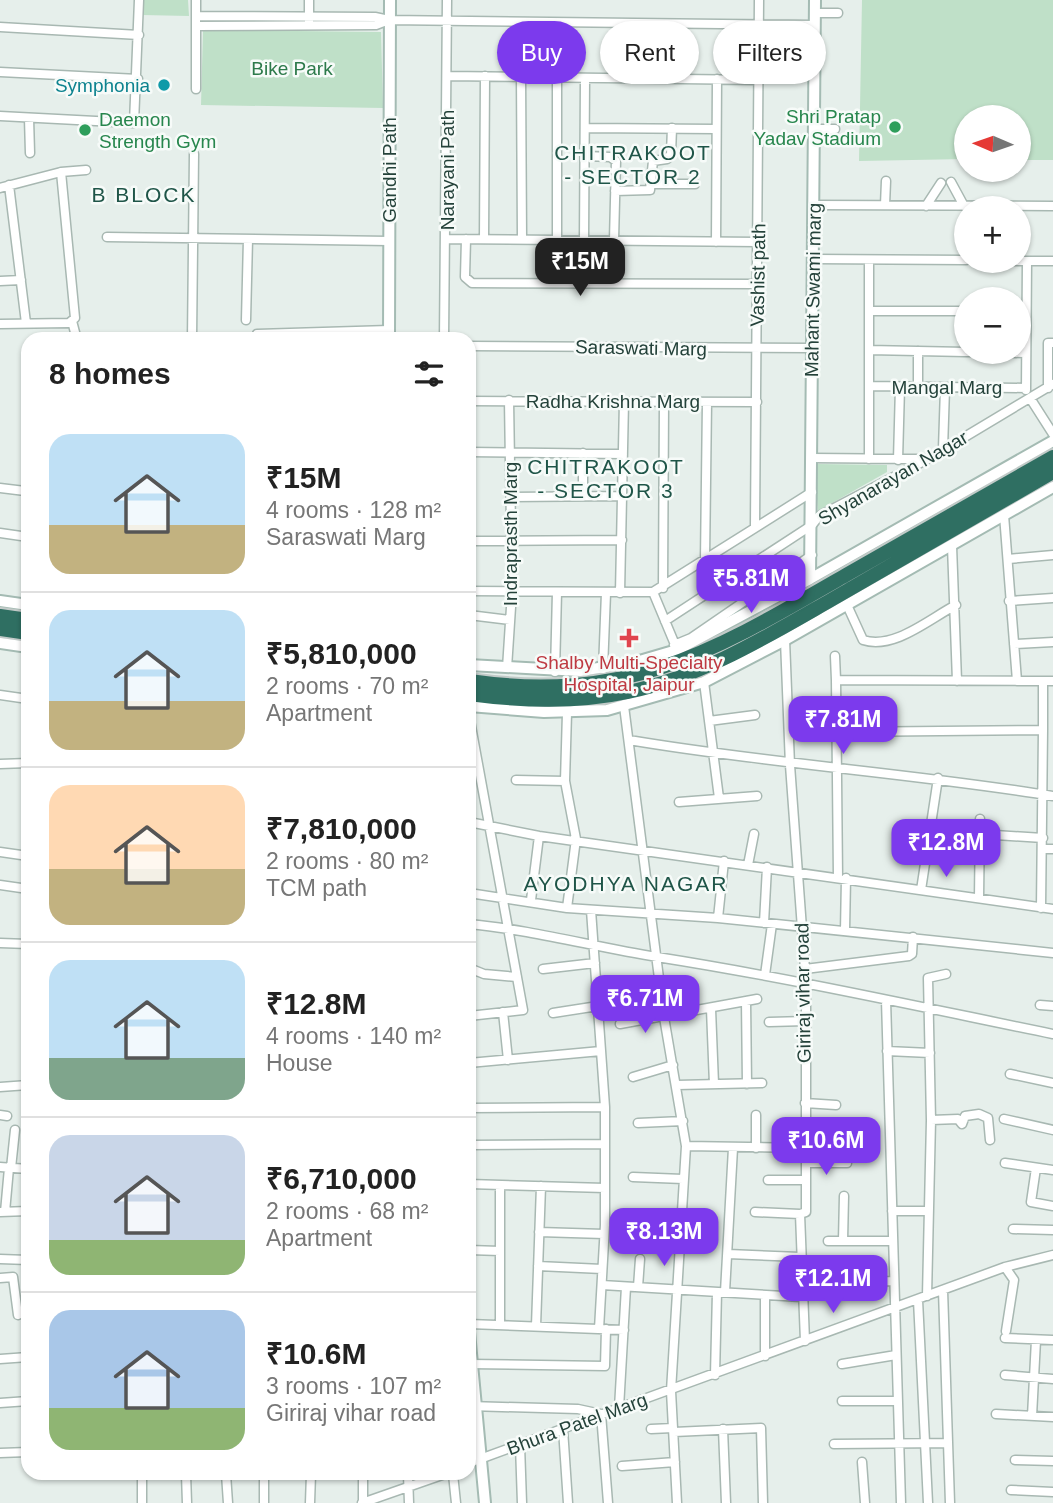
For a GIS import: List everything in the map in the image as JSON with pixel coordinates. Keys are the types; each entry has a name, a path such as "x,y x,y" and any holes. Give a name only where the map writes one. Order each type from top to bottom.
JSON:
{"highway":[{"path":"476,682 515,687 576,686 645,674 685,661 740,636 1053,457"},
{"path":"476,695 524,699 604,696 657,684 699,669 780,629 1053,472"},
{"path":"0,617 21,619"},
{"path":"0,629 21,632"}],"street":[{"path":"0,116 130,125 136,118 139,0"},
{"path":"196,89 197,0"},
{"path":"309,0 309,21"},
{"name":"Gandhi Path","path":"389,332 390,0"},
{"name":"Narayani Path","path":"447,0 446,239 758,242"},
{"name":"Vashist path","path":"759,0 759,21"},
{"name":"Mahant Swami marg","path":"816,0 816,21"},
{"path":"816,13 838,13"},
{"path":"196,16 309,21"},
{"path":"197,26 375,17 389,20 713,23"},
{"path":"0,27 139,34"},
{"path":"0,72 138,79"},
{"path":"447,76 497,76"},
{"path":"484,239 485,76"},
{"path":"586,78 713,79"},
{"path":"521,84 522,239"},
{"path":"557,84 558,239"},
{"path":"584,240 585,84"},
{"path":"716,242 717,84"},
{"name":"Vashist path","path":"755,526 759,84"},
{"name":"Mahant Swami marg","path":"810,579 815,84"},
{"path":"29,118 30,153"},
{"path":"585,128 716,129"},
{"path":"615,191 648,191 653,161 667,159 671,154 672,128"},
{"path":"814,129 835,129"},
{"path":"192,332 194,154"},
{"path":"584,156 614,158 614,240"},
{"path":"0,188 61,172 86,170"},
{"path":"61,172 75,332"},
{"path":"885,205 886,181"},
{"path":"926,206 941,183"},
{"path":"951,183 958,196"},
{"path":"651,184 695,184"},
{"path":"9,185 26,323"},
{"path":"814,205 954,206"},
{"path":"1031,206 1053,206"},
{"path":"107,237 389,241"},
{"path":"246,320 248,239"},
{"path":"444,332 446,239"},
{"path":"466,239 465,276 472,283 758,284"},
{"path":"814,259 954,260"},
{"path":"869,260 869,459"},
{"path":"1031,261 1053,261"},
{"path":"0,281 21,280"},
{"path":"869,311 954,311"},
{"path":"0,324 72,321"},
{"path":"1050,386 1048,343 1053,343"},
{"name":"Saraswati Marg","path":"476,346 813,348"},
{"path":"869,350 954,352"},
{"path":"918,351 918,388"},
{"path":"1025,364 1028,399 1053,434"},
{"name":"Mangal Marg","path":"869,386 1026,388"},
{"name":"Shyanarayan Nagar","path":"665,621 812,525 819,516 928,459 1050,386"},
{"path":"898,460 900,387"},
{"path":"943,449 945,388"},
{"name":"Indraprasth Marg","path":"507,668 512,592 509,400"},
{"name":"Radha Krishna Marg","path":"476,401 757,402"},
{"path":"620,593 624,401"},
{"path":"663,588 664,401"},
{"path":"705,560 707,402"},
{"path":"476,666 555,672 603,669 676,647 810,579 1053,441"},
{"path":"476,452 623,454"},
{"path":"583,453 583,496"},
{"path":"812,458 928,459"},
{"path":"476,706 567,713 624,706 704,682 785,640 1053,487"},
{"path":"0,488 21,491"},
{"path":"476,591 653,592 812,492"},
{"path":"511,497 622,496"},
{"path":"1004,514 1017,681"},
{"path":"0,533 21,536"},
{"path":"476,541 622,540"},
{"path":"952,546 957,681"},
{"path":"676,647 812,555"},
{"path":"1008,559 1053,555"},
{"path":"555,672 557,592"},
{"path":"653,592 676,647"},
{"path":"603,669 606,593"},
{"path":"1009,601 1053,598"},
{"path":"0,601 21,604"},
{"path":"847,605 863,640 876,645 891,641 956,605"},
{"path":"476,616 510,620"},
{"name":"Giriraj vihar road","path":"785,640 789,763 806,983 806,1212 800,1214 801,1297 805,1341"},
{"path":"1014,644 1053,642"},
{"path":"0,643 21,646"},
{"path":"835,656 837,769 845,931"},
{"path":"836,680 1053,681"},
{"path":"1041,908 1042,838 1049,795 1043,730 1043,681"},
{"path":"704,682 719,798"},
{"path":"0,695 21,698"},
{"name":"Bhura Patel Marg","path":"624,706 659,982 685,1146 671,1391 677,1503"},
{"path":"567,713 565,781 576,839 567,908"},
{"path":"709,721 755,715"},
{"path":"837,732 1043,730"},
{"path":"629,740 713,755 938,778 1049,795"},
{"path":"0,764 21,764"},
{"path":"476,768 523,1010 476,1015"},
{"path":"921,890 938,778"},
{"path":"516,780 565,781"},
{"path":"679,802 757,796"},
{"path":"979,898 980,819"},
{"path":"476,823 539,835 1053,909"},
{"path":"748,864 754,834"},
{"path":"980,834 1042,838"},
{"path":"531,900 539,835"},
{"path":"1042,849 1053,849"},
{"path":"0,852 21,855"},
{"path":"718,918 724,861"},
{"path":"765,975 767,867"},
{"path":"0,886 21,888"},
{"path":"476,894 531,900 567,908 718,918 1053,953"},
{"path":"476,1364 605,1366 601,1285 605,1107 591,909"},
{"path":"476,925 508,928 765,975 1053,1034"},
{"path":"805,969 909,956 912,954 913,937"},
{"path":"0,943 21,944"},
{"path":"543,969 595,962"},
{"path":"476,971 517,977"},
{"path":"928,1503 922,1298 931,1120 928,978 946,974"},
{"path":"621,987 659,982"},
{"path":"620,1024 757,999"},
{"path":"886,1000 901,1503"},
{"path":"746,1001 747,1084"},
{"path":"1040,1005 1053,1006"},
{"path":"553,1013 598,1006"},
{"path":"711,1009 714,1084"},
{"path":"503,1012 508,1060"},
{"path":"769,1022 806,1021"},
{"path":"476,1062 601,1051"},
{"path":"887,1051 930,1053"},
{"path":"633,1077 673,1065"},
{"path":"1010,1074 1053,1083"},
{"path":"677,1085 762,1083"},
{"path":"0,1087 21,1086"},
{"path":"805,1103 836,1105"},
{"path":"476,1108 605,1107"},
{"path":"931,1120 958,1119 962,1124 965,1116 979,1114 988,1118 991,1124 990,1140"},
{"path":"756,1115 756,1148"},
{"path":"1004,1119 1053,1130"},
{"path":"638,1123 683,1121"},
{"path":"15,1130 7,1167 2,1212 21,1211"},
{"path":"476,1145 605,1144"},
{"path":"685,1146 806,1148"},
{"path":"715,1375 721,1292 728,1254 733,1147"},
{"path":"806,1163 847,1163"},
{"path":"1005,1163 1053,1170"},
{"path":"1036,1168 1031,1202 1053,1206"},
{"path":"633,1177 684,1179"},
{"path":"768,1180 806,1180"},
{"path":"476,1184 605,1188"},
{"path":"499,1185 500,1325"},
{"path":"536,1326 541,1186"},
{"path":"844,1196 844,1241"},
{"path":"892,1211 928,1211"},
{"path":"755,1212 800,1214"},
{"path":"1013,1228 1053,1230"},
{"path":"632,1229 681,1231"},
{"path":"539,1232 604,1234"},
{"path":"828,1241 893,1241"},
{"path":"476,1250 500,1251"},
{"path":"728,1254 800,1256"},
{"path":"671,1391 1005,1267 1053,1255"},
{"path":"0,1259 21,1260"},
{"path":"638,1287 640,1259"},
{"path":"538,1266 603,1269"},
{"path":"1005,1267 1014,1280 1006,1334 1036,1340 1053,1340"},
{"path":"0,1278 13,1277 18,1315"},
{"path":"835,1282 894,1281"},
{"path":"601,1285 801,1297"},
{"path":"619,1408 626,1287"},
{"path":"943,1290 950,1503"},
{"path":"765,1295 765,1356"},
{"path":"476,1324 624,1330"},
{"path":"1032,1416 1036,1340"},
{"path":"842,1364 896,1355"},
{"path":"0,1359 21,1358"},
{"path":"1005,1375 1053,1379"},
{"name":"Bhura Patel Marg","path":"476,1461 601,1413 671,1391"},
{"path":"842,1401 898,1401"},
{"path":"0,1403 21,1402"},
{"path":"476,1405 578,1409 601,1413 608,1503"},
{"path":"996,1414 1053,1417"},
{"path":"651,1429 761,1428 764,1503"},
{"path":"563,1429 568,1503"},
{"path":"723,1429 726,1503"},
{"path":"834,1444 948,1443"},
{"path":"520,1445 522,1503"},
{"path":"0,1453 21,1452"},
{"path":"1015,1460 1053,1461"},
{"path":"622,1466 675,1462"},
{"path":"862,1462 866,1503"},
{"path":"476,1465 485,1503"},
{"path":"476,1472 479,1503"},
{"path":"142,1480 142,1503"},
{"path":"186,1480 187,1503"},
{"path":"226,1480 228,1503"},
{"path":"264,1480 264,1503"},
{"path":"311,1480 312,1502"},
{"path":"363,1480 362,1503 429,1480"},
{"path":"408,1480 409,1503"},
{"path":"454,1480 456,1503"},
{"path":"1011,1490 1053,1492"}],"green space":[{"path":"142,0 188,0 189,16 142,15"},
{"path":"862,0 1053,0 1053,160 1031,160 1031,105 954,105 954,159 859,161"},
{"name":"Bike Park","path":"203,30 381,32 383,108 201,105"},
{"path":"818,464 887,465 887,472 818,511 815,473"}],"place":[{"name":"Symphonia","path":"164,85"},
{"name":"Shri Pratap Yadav Stadium","path":"895,127"},
{"name":"Daemon Strength Gym","path":"85,130"},
{"name":"Shalby Multi-Specialty Hospital, Jaipur","path":"629,638"}],"district":[{"name":"CHITRAKOOT - SECTOR 2","path":"633,164"},
{"name":"B BLOCK","path":"144,194"},
{"name":"CHITRAKOOT - SECTOR 3","path":"606,478"},
{"name":"AYODHYA NAGAR","path":"626,883"}]}
